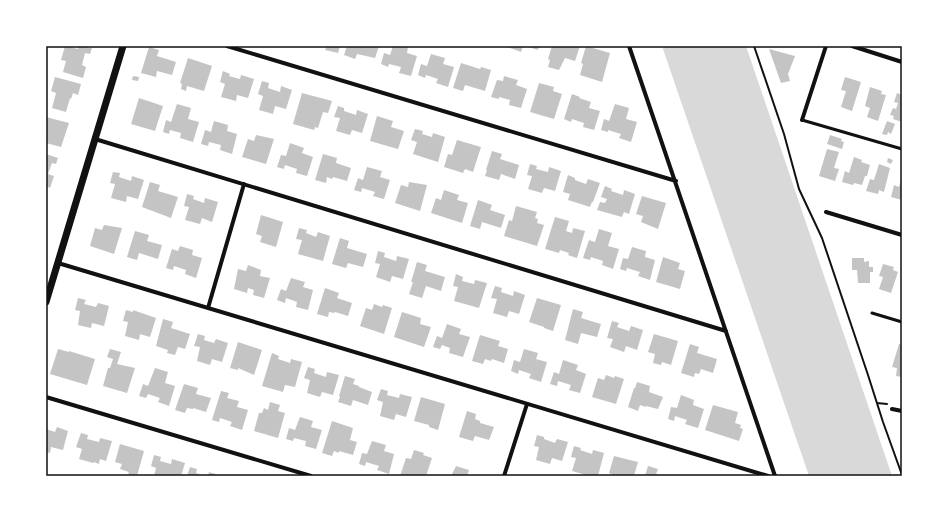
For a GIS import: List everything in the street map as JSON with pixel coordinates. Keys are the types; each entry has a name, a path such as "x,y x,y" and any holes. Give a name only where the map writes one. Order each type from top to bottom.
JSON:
{"street":[{"path":"46,302 124,46"},
{"path":"227,46 676,181"},
{"path":"629,46 775,476"},
{"path":"802,120 826,46"},
{"path":"852,46 902,62"},
{"path":"95,139 726,331"},
{"path":"208,308 244,184"},
{"path":"826,212 902,235"},
{"path":"58,263 768,476"},
{"path":"46,397 311,476"},
{"path":"504,476 527,404"},
{"path":"892,408 902,412"}],"lane":[{"path":"802,120 902,149"},
{"path":"872,313 902,322"}],"path":[{"path":"754,46 784,134 799,189 822,238 868,375 882,422 902,475"}],"shaded area":[{"path":"662,46 746,46 892,476 809,476"}],"building":[{"path":"65,46 78,49 79,46 92,48 90,54 85,53 82,65 86,67 83,78 63,72 66,61 61,60"},
{"path":"327,46 340,46 338,53 325,50"},
{"path":"347,46 379,46 375,58 357,54 355,59 344,55"},
{"path":"393,46 408,47 407,53 417,56 411,76 399,73 401,67 389,64 388,67 381,64 384,53 390,55"},
{"path":"507,46 523,46 521,52"},
{"path":"525,46 539,46 538,50"},
{"path":"552,46 580,46 575,61 565,58 559,70 548,67 550,60 548,59"},
{"path":"586,46 610,53 602,82 580,75 583,64 581,63"},
{"path":"149,47 159,50 157,56 176,62 172,75 157,71 156,77 141,73"},
{"path":"769,49 795,56 788,74 790,81 781,83"},
{"path":"431,54 445,58 443,64 454,67 448,87 436,83 438,79 426,75 425,78 418,75 421,64 427,66"},
{"path":"188,58 212,66 204,91 187,86 186,91 181,89 182,84 180,83"},
{"path":"461,63 480,69 481,67 491,70 485,91 465,85 463,91 453,88"},
{"path":"223,71 230,74 229,76 240,79 241,75 254,79 248,98 237,95 236,101 221,97 225,84 220,82"},
{"path":"133,76 139,77 138,81 132,80"},
{"path":"504,76 518,80 516,85 527,89 521,108 509,105 510,100 499,97 499,99 491,97 497,80 503,81"},
{"path":"55,77 81,84 78,95 73,93 71,99 70,98 66,112 52,108 56,93 51,91"},
{"path":"845,77 861,82 852,111 841,107 846,91 841,90"},
{"path":"262,81 269,83 268,88 280,92 281,86 292,90 286,109 275,106 273,114 259,110 263,96 258,94"},
{"path":"539,83 554,87 553,91 562,94 554,119 530,112"},
{"path":"870,87 882,91 881,94 886,95 878,121 867,117 870,108 865,106"},
{"path":"302,93 332,101 328,113 323,112 318,128 315,127 314,130 293,124"},
{"path":"897,93 902,95 902,122 893,119 894,116 890,115 893,108 896,109 898,103 894,102"},
{"path":"572,94 591,102 589,108 600,111 594,130 583,127 584,123 572,119 571,122 564,119"},
{"path":"139,98 163,106 155,131 131,124"},
{"path":"177,104 191,108 188,119 199,122 193,142 180,138 181,133 170,130 169,134 163,132 166,120 171,122"},
{"path":"615,104 629,108 626,119 637,122 631,142 619,138 621,134 608,130 608,132 601,130 604,119 609,121"},
{"path":"338,106 344,108 344,111 356,115 357,110 368,114 362,133 352,130 350,135 336,131 340,118 334,117"},
{"path":"377,116 393,121 391,127 404,131 398,149 370,141"},
{"path":"46,117 69,123 61,147 46,143"},
{"path":"214,121 228,125 227,131 237,134 232,154 220,150 221,145 209,142 208,146 201,144 205,130 211,132"},
{"path":"887,121 895,124 891,134 888,132 887,135 882,134"},
{"path":"415,129 423,131 422,134 432,137 433,133 445,137 438,162 413,154 417,142 411,140"},
{"path":"256,135 274,139 266,164 242,157 248,139 254,141"},
{"path":"830,135 842,139 841,141 844,142 842,149 827,144"},
{"path":"457,140 481,147 473,172 465,169 463,173 444,167 448,154 452,155"},
{"path":"290,143 304,148 302,153 313,157 307,176 296,173 297,169 285,165 284,169 277,167 281,155 286,156"},
{"path":"827,149 839,152 834,168 839,169 835,181 819,176"},
{"path":"492,151 502,154 500,159 519,165 515,179 501,174 499,180 485,176"},
{"path":"46,154 58,158 56,164 52,163 48,174 54,176 50,188 46,186"},
{"path":"323,154 337,158 336,163 351,168 347,181 333,177 332,179 327,177 326,183 315,180"},
{"path":"854,157 862,160 861,162 870,165 867,176 865,176 862,185 854,183 853,185 842,182 845,171 849,173"},
{"path":"888,158 893,160 891,164 887,162"},
{"path":"530,164 537,166 536,169 548,172 549,167 561,171 555,191 544,188 542,193 528,189 532,176 527,175"},
{"path":"879,164 890,168 884,192 879,190 878,194 866,191 870,179 874,180"},
{"path":"367,167 382,171 380,177 390,180 384,199 373,196 375,192 362,188 361,192 354,190 358,178 363,180"},
{"path":"113,172 120,173 119,177 131,181 132,176 144,180 138,199 127,196 126,202 111,198 115,184 110,183"},
{"path":"568,175 575,178 575,180 586,184 588,179 600,183 590,207 568,200 570,194 563,192"},
{"path":"902,177 902,200 891,197 894,185 899,187"},
{"path":"150,182 160,185 158,191 178,197 171,218 142,207"},
{"path":"409,182 427,185 420,211 395,203 401,185 408,187"},
{"path":"605,186 612,189 611,191 623,195 624,190 635,194 629,214 624,212 622,217 597,210 600,202 605,203 607,199 601,197"},
{"path":"444,190 459,195 457,200 468,203 462,223 431,213 436,198 441,200"},
{"path":"187,194 194,196 193,199 204,203 205,198 218,202 212,222 202,218 200,224 185,220 189,207 184,206"},
{"path":"642,196 666,203 658,229 641,222 643,216 636,214"},
{"path":"478,200 492,205 490,210 505,215 501,228 482,222 480,229 470,226"},
{"path":"516,206 537,212 535,218 538,219 537,223 544,225 537,246 504,236 509,220 512,221"},
{"path":"261,215 283,222 276,247 260,242 262,236 256,234"},
{"path":"555,217 569,221 566,231 572,233 573,228 585,231 577,258 560,250 559,253 545,249"},
{"path":"104,225 122,228 114,254 90,246 95,228 102,230"},
{"path":"299,228 307,230 306,233 316,237 318,232 330,236 323,261 298,254 302,240 296,239"},
{"path":"599,229 612,233 608,246 619,249 613,269 602,265 603,261 591,257 590,260 583,258 589,240 595,242"},
{"path":"135,231 149,235 147,241 162,245 158,259 139,253 137,260 127,257"},
{"path":"340,238 349,241 347,248 367,254 363,267 348,263 346,268 332,264"},
{"path":"180,246 193,250 192,255 202,258 196,278 185,274 186,270 174,266 173,270 166,268 172,249 178,251"},
{"path":"632,247 646,251 645,257 655,260 650,280 638,276 640,272 627,268 626,271 620,269 623,258 628,259"},
{"path":"378,251 385,253 384,257 396,261 397,256 409,259 403,279 392,276 390,282 376,277 380,264 375,263"},
{"path":"663,257 680,263 678,269 685,271 680,289 656,282"},
{"path":"852,258 864,258 864,262 869,261 869,267 873,267 873,272 870,272 870,283 858,283 857,270 852,270"},
{"path":"417,262 427,265 425,271 445,277 441,291 426,286 422,298 409,294"},
{"path":"883,264 894,267 893,270 898,272 891,293 879,289 883,277 879,276"},
{"path":"248,265 261,270 260,276 270,278 264,298 253,295 254,290 248,288 247,293 234,289 238,269 246,271"},
{"path":"456,274 463,277 462,281 474,284 475,280 487,283 479,308 454,301 458,287 453,286"},
{"path":"291,278 305,282 303,287 313,290 308,310 296,307 297,302 286,298 285,303 277,300 281,289 286,291"},
{"path":"495,286 502,288 501,292 513,296 514,291 525,295 519,314 509,311 507,317 493,313 497,299 491,298"},
{"path":"325,288 339,293 337,298 352,303 348,316 335,312 329,312 328,317 317,314"},
{"path":"78,298 86,300 84,304 96,307 98,303 109,306 104,326 92,323 91,328 78,325 80,311 75,310"},
{"path":"537,298 561,305 553,331 529,322"},
{"path":"374,304 392,308 384,334 360,326 366,308 372,310"},
{"path":"573,309 583,312 581,318 601,324 597,337 581,333 578,344 565,340"},
{"path":"126,310 133,312 133,310 156,318 150,337 140,334 139,340 125,336 128,322 123,321"},
{"path":"402,312 421,318 420,324 431,327 424,347 394,337"},
{"path":"163,319 173,322 171,328 190,334 185,349 178,347 175,355 167,353 168,350 156,346"},
{"path":"612,321 619,323 617,327 629,331 631,326 643,330 637,350 626,346 624,352 610,347 613,339 607,338"},
{"path":"447,324 461,329 459,334 470,337 463,357 449,353 450,348 442,345 440,349 433,347 437,336 442,338"},
{"path":"198,334 205,336 204,340 214,343 216,339 228,343 222,362 212,359 210,365 197,361 200,347 194,346"},
{"path":"654,334 678,341 671,365 662,362 661,365 653,363 655,354 648,352"},
{"path":"480,335 500,341 498,346 508,349 504,363 492,359 491,361 485,359 483,364 472,361"},
{"path":"238,342 262,350 254,375 238,368 238,370 230,368"},
{"path":"690,344 699,347 697,353 717,359 713,373 701,369 699,374 695,373 694,377 681,373"},
{"path":"899,344 902,344 902,377 896,376 897,368 892,367"},
{"path":"58,349 95,359 87,385 50,374"},
{"path":"110,349 121,352 117,364 135,368 127,393 103,386 108,368 110,368 113,359 107,357"},
{"path":"524,349 538,353 536,359 547,362 541,382 529,378 531,374 519,370 518,374 511,371 514,360 520,362"},
{"path":"272,353 279,356 278,359 290,363 291,359 302,362 295,387 285,385 283,392 262,386"},
{"path":"563,360 578,365 576,370 586,374 580,393 569,390 571,385 558,381 557,386 550,384 554,372 559,374"},
{"path":"308,367 315,369 314,373 326,377 327,372 339,375 333,395 322,392 320,397 307,393 310,380 304,378"},
{"path":"155,368 168,372 165,383 175,386 169,406 158,402 160,398 148,394 146,398 139,396 143,384 148,386"},
{"path":"606,375 624,379 616,404 592,397 598,378 604,380"},
{"path":"345,376 355,379 353,384 372,392 368,405 353,400 351,406 338,402"},
{"path":"637,382 650,386 649,392 663,397 658,409 640,405 638,411 628,407"},
{"path":"184,384 198,388 196,394 211,398 206,412 193,408 187,408 185,413 175,410"},
{"path":"381,389 388,391 387,395 399,398 400,394 412,397 406,417 396,414 394,420 380,416 383,402 377,400"},
{"path":"221,391 229,393 227,398 239,401 237,407 248,410 242,430 230,426 232,422 220,418 219,422 212,420"},
{"path":"681,395 694,400 693,405 704,409 698,428 685,424 687,420 675,416 674,421 668,419 671,407 677,408"},
{"path":"421,397 445,404 438,430 429,427 429,425 414,421"},
{"path":"270,402 280,405 278,411 285,413 278,438 254,431 259,413 262,413 264,408 268,410"},
{"path":"713,405 738,412 735,423 741,425 740,428 743,429 739,441 705,430"},
{"path":"467,411 476,414 475,419 480,421 480,423 494,427 489,440 475,436 473,441 459,437"},
{"path":"300,417 313,421 311,427 322,430 316,449 305,446 306,441 294,438 293,441 286,439 289,428 295,430"},
{"path":"332,421 353,428 350,440 357,442 353,455 339,451 339,453 334,451 332,456 322,453"},
{"path":"57,427 68,431 63,450 51,447 50,453 46,452 46,429 55,432"},
{"path":"81,433 88,435 87,439 99,442 100,438 112,441 106,461 100,459 99,464 79,459 82,449 76,447"},
{"path":"537,435 555,443 557,439 568,442 562,461 552,458 550,464 536,460 539,447 534,446"},
{"path":"372,441 386,445 384,451 394,454 389,474 377,470 379,466 366,462 365,466 359,464 362,453 367,454"},
{"path":"120,444 144,451 137,476 128,474 129,472 120,469 122,464 115,462"},
{"path":"574,446 581,448 580,450 592,454 593,450 604,453 598,476 590,476 572,471 576,458 571,457"},
{"path":"414,450 424,453 423,455 432,458 426,476 400,476 406,458 411,459"},
{"path":"154,455 161,457 160,461 171,464 172,459 185,463 181,476 154,476 156,468 151,466"},
{"path":"614,456 638,462 634,476 615,476 609,473"},
{"path":"456,466 469,470 467,476 451,476"},
{"path":"648,466 658,469 656,474 663,476 645,476"},
{"path":"190,467 197,469 196,473 205,476 187,476"},
{"path":"209,472 222,476 208,476"}]}
